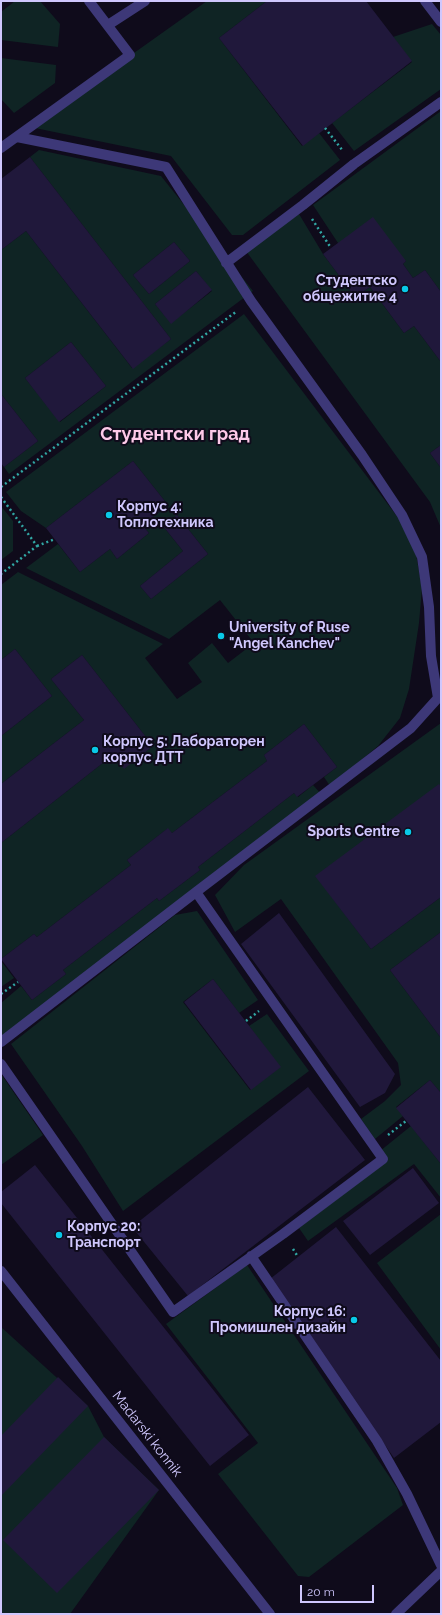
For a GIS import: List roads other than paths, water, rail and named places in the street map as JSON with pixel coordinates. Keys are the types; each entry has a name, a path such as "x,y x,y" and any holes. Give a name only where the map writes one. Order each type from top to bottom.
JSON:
{"street":[{"path":"1,148 130,55 89,1"},
{"path":"108,25 145,1"},
{"path":"425,1 441,22"},
{"path":"226,263 303,205 354,164 441,102"},
{"path":"1,1042 411,728 438,698 431,656 429,607 422,557 402,515 362,455 251,301 166,167 17,137"},
{"path":"1,1064 173,1312 383,1159 196,892"},
{"path":"251,1256 377,1441 407,1494 441,1565"},
{"name":"Madarski konnik","path":"1,1271 270,1614"},
{"path":"396,1614 441,1571"}],"place":[{"name":"Студентско общежитие 4","path":"405,289"},
{"name":"Корпус 4: Топлотехника","path":"109,515"},
{"name":"University of Ruse \"Angel Kanchev\"","path":"221,636"},
{"name":"Корпус 5: Лабораторен корпус ДТТ","path":"95,750"},
{"name":"Sports Centre","path":"408,832"},
{"name":"Корпус 20: Транспорт","path":"59,1235"},
{"name":"Корпус 16: Промишлен дизайн","path":"354,1320"}],"district":[{"name":"Студентски град","path":"175,435"}]}
